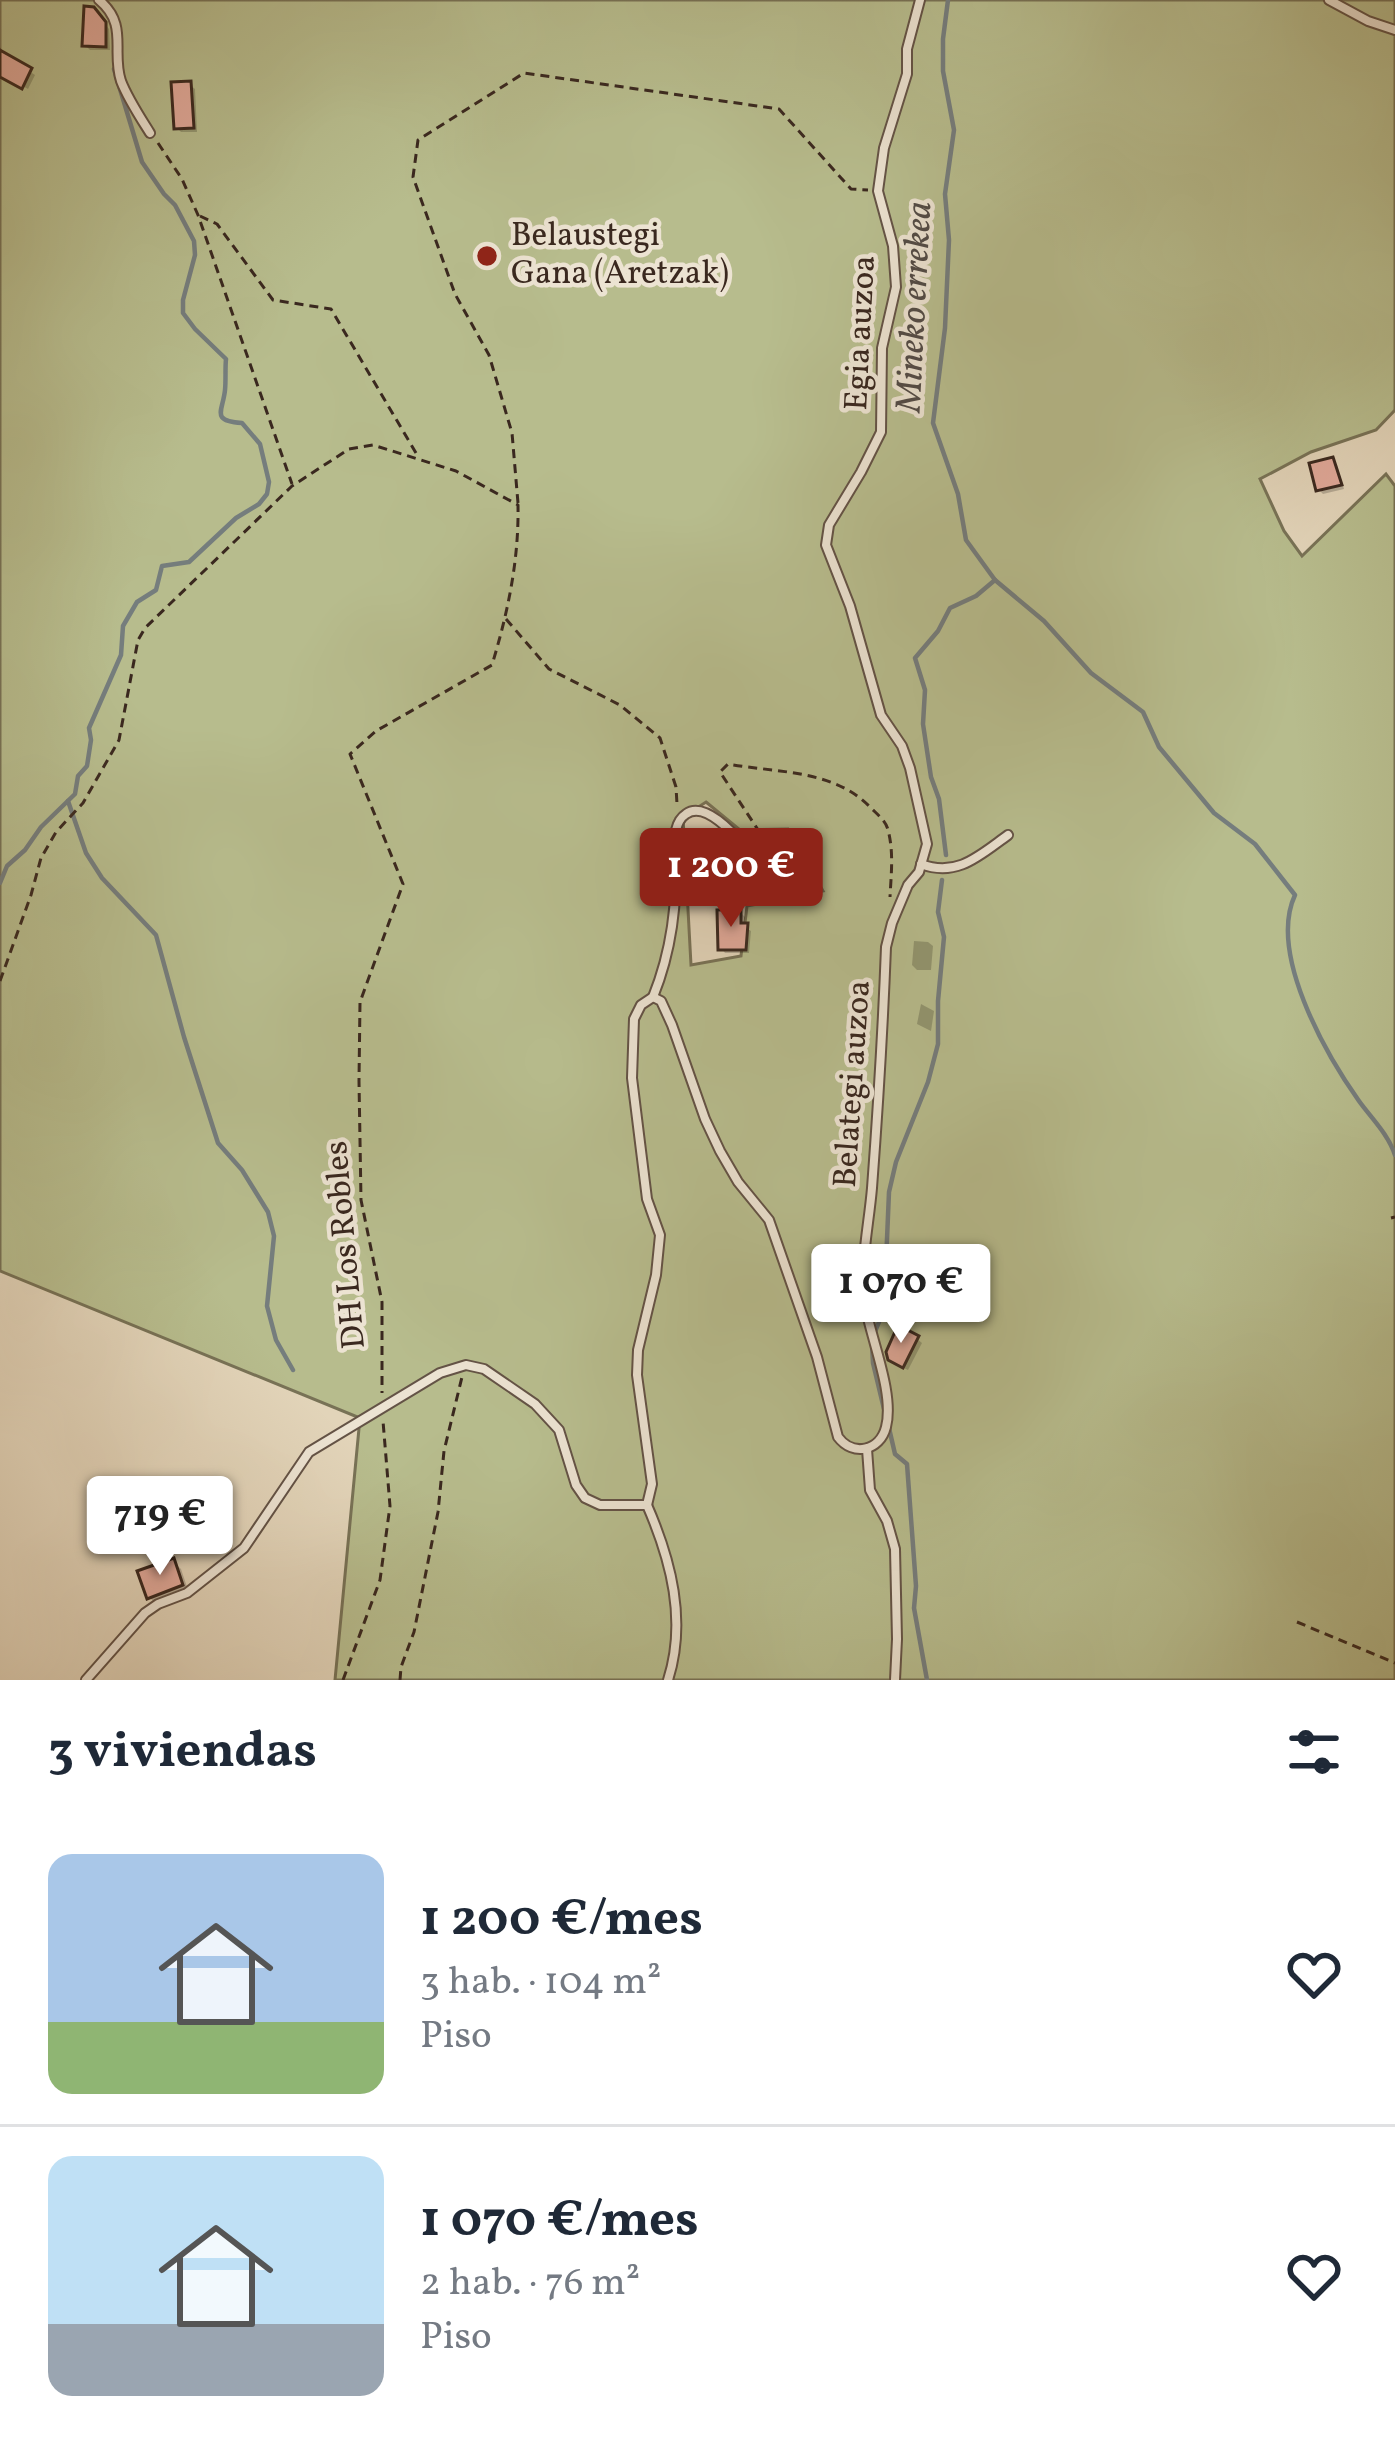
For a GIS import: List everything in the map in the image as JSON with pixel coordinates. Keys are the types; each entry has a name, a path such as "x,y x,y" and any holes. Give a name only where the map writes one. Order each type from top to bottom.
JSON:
{"lane":[{"path":"99,0 117,24 120,78 149,133"},
{"name":"Egia auzoa","path":"892,923 908,885 919,872 927,844 910,768 881,715 850,607 826,545 829,525 881,431 882,348 896,287 893,246 878,190 920,0"},
{"path":"1329,0 1395,30"},
{"path":"668,1680 678,1616 666,1558 647,1505 652,1484 637,1375 660,1235 647,1198 632,1078 634,1019 641,1005 652,998 670,945 678,824 686,813 698,811 714,817 747,849"},
{"path":"921,864 934,869 967,865 1008,835"},
{"name":"Belategi auzoa","path":"867,1449 885,1435 889,1418 864,1299 886,946 892,923"},
{"path":"652,998 661,1001 672,1025 720,1151 769,1220 817,1357 838,1437 854,1450 867,1449 870,1490 895,1549 895,1680"},
{"path":"86,1680 145,1613 188,1593 244,1548 309,1452 440,1373 466,1365 484,1369 535,1405 559,1430 576,1485 585,1498 600,1505 647,1505"}],"path":[{"name":"DH Los Robles","path":"343,1680 380,1580 390,1506 382,1407 382,1302 362,1200 359,1081 361,1002 403,884 350,754 376,731 492,665 519,549 512,433 488,355 455,294 412,177 418,140 524,73 779,109 851,189 878,190"},
{"path":"149,133 173,164 197,215 292,486"},
{"path":"197,215 217,224 273,300 331,309 420,460"},
{"path":"0,981 41,857 83,803 119,740 137,640 292,486 349,449 373,445 456,471 518,505"},
{"path":"506,618 549,669 620,705 661,738 676,787 678,824"},
{"path":"747,849 758,848 764,839 720,772 728,764 799,773 844,786 888,825 890,899"},
{"path":"400,1680 438,1512 444,1451 466,1365"},
{"path":"1297,1622 1395,1663"}],"green space":[{"path":"0,0 1395,0 1395,410 1376,430 1311,452 1260,479 1284,531 1302,556 1386,474 1395,486 1395,1680 335,1680 360,1418 0,1271","holes":["706,802 740,830 788,829 823,891 747,906 741,956 691,965 683,817"]}],"building":[{"path":"84,6 94,7 106,22 106,47 82,46"},
{"path":"0,50 32,68 22,89 0,77"},
{"path":"191,81 194,128 174,129 171,82"},
{"path":"1333,457 1342,485 1316,491 1309,463"},
{"path":"787,844 798,870 755,884 745,858"},
{"path":"741,909 741,923 748,923 746,950 718,950 717,910"},
{"path":"898,1325 919,1336 903,1368 888,1360 886,1352"},
{"path":"174,1558 183,1585 147,1599 137,1571"}],"waterway":[{"path":"948,0 943,71 954,130 945,194 949,240 945,328 933,423 958,494 966,540 995,580 1044,621 1091,673 1143,712 1159,747 1214,813 1255,844 1295,895 1289,945 1304,1002 1331,1057 1395,1155"},
{"path":"0,883 7,866 75,794 78,776 87,766 89,728 121,655 123,626 137,602 156,590 162,566 189,562 236,518 259,504 269,482 260,444 242,423 222,417 226,359 183,313 194,241 175,205 142,162 114,69"},
{"name":"Mineko errekea","path":"946,855 923,724 925,690 915,658 950,608 995,580"},
{"path":"68,801 86,853 102,878 156,935 218,1143 268,1212 274,1236 267,1306 276,1340 293,1370"},
{"name":"Mineko errekea","path":"874,1334 884,1310 889,1192 938,1044 942,880"},
{"name":"Mineko errekea","path":"872,1345 884,1409"},
{"name":"Mineko errekea","path":"889,1428 895,1454 907,1464 914,1608 927,1680"}],"place":[{"name":"Belaustegi Gana (Aretzak)","path":"487,256"}]}
